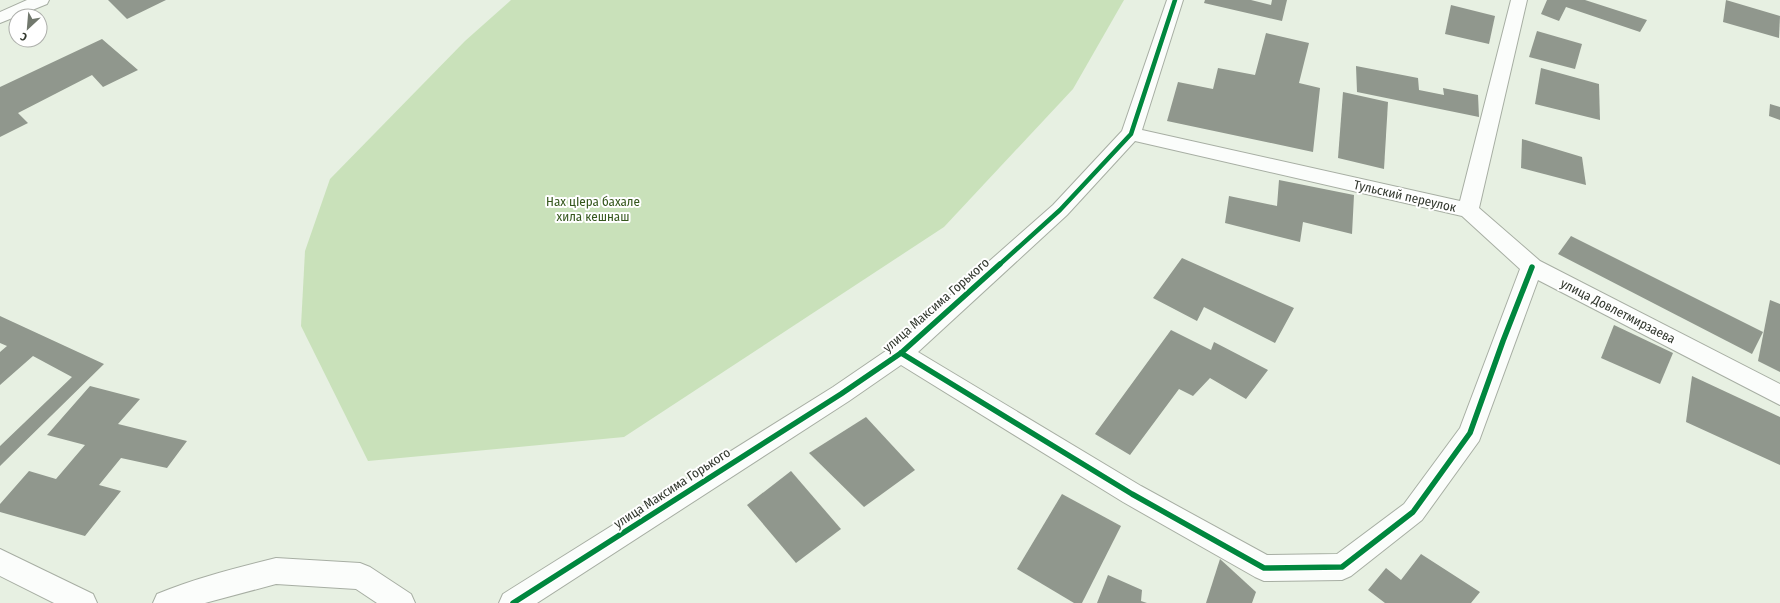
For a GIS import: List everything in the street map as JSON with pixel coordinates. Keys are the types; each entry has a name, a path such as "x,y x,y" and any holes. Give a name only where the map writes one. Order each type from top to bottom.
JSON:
{"street":[{"path":"0,18 42,0"},
{"name":"улица Максима Горького","path":"513,603 841,394 901,353 1060,210 1131,134 1174,0"},
{"name":"Тульский переулок","path":"1131,134 1468,210 1519,0"},
{"name":"улица Довлетмирзаева","path":"1468,210 1532,267 1780,395"},
{"path":"901,353 1132,494 1264,568 1342,567 1413,512 1470,433 1503,341 1532,267"},
{"path":"0,562 83,603"},
{"path":"167,603 200,591 276,572 360,576 401,603"}],"green space":[{"name":"Нах цIера бахале хила кешнаш","path":"511,0 1124,0 1073,89 944,227 624,437 368,461 301,326 305,251 330,179 465,41"}],"building":[{"path":"108,0 166,0 127,19"},
{"path":"1205,0 1251,0 1271,5 1272,0 1287,0 1282,21 1204,3"},
{"path":"1547,0 1585,0 1647,20 1640,32 1566,7 1559,21 1541,14"},
{"path":"1726,0 1780,16 1779,38 1723,22"},
{"path":"1451,5 1495,16 1489,44 1445,34"},
{"path":"1537,31 1582,44 1575,69 1529,57"},
{"path":"1266,33 1309,43 1299,83 1320,88 1313,152 1167,121 1178,82 1213,89 1218,68 1255,75"},
{"path":"102,39 138,70 103,87 92,75 18,113 28,123 0,137 0,87"},
{"path":"1356,66 1418,78 1419,90 1444,95 1443,88 1478,95 1479,117 1357,92"},
{"path":"1541,68 1599,84 1600,120 1535,104"},
{"path":"1343,92 1388,102 1384,169 1338,158"},
{"path":"1770,104 1780,107 1780,120 1769,116"},
{"path":"1522,139 1582,157 1586,185 1521,168"},
{"path":"1279,180 1354,195 1352,234 1303,222 1300,242 1225,223 1229,196 1277,206"},
{"path":"1571,236 1763,332 1752,354 1558,254"},
{"path":"1182,258 1294,308 1275,343 1204,307 1197,321 1153,298"},
{"path":"1770,300 1780,304 1780,372 1758,361"},
{"path":"0,316 104,364 0,466 0,446 72,377 33,356 0,385 0,352 7,346 0,343"},
{"path":"1614,325 1673,353 1660,384 1601,358"},
{"path":"1171,330 1211,350 1214,342 1268,370 1246,399 1210,378 1193,396 1179,389 1130,455 1095,434"},
{"path":"1692,376 1780,417 1780,465 1686,422"},
{"path":"90,386 140,399 118,424 187,441 167,468 121,458 99,485 121,491 85,536 0,512 0,504 29,471 56,479 85,445 47,435"},
{"path":"866,417 915,470 864,507 809,453"},
{"path":"791,471 841,529 796,563 747,505"},
{"path":"1062,494 1121,526 1082,603 1074,603 1017,569"},
{"path":"1421,554 1480,592 1471,603 1385,603 1368,590 1386,568 1401,580"},
{"path":"1220,559 1256,592 1252,603 1206,603"},
{"path":"1108,575 1142,590 1141,601 1147,603 1097,603"}],"cycle path":[{"path":"513,603 841,394 901,353 1060,210 1131,134 1175,0"},
{"path":"901,353 1132,494 1264,568 1342,567 1413,512 1470,433 1503,341 1532,267"}]}
